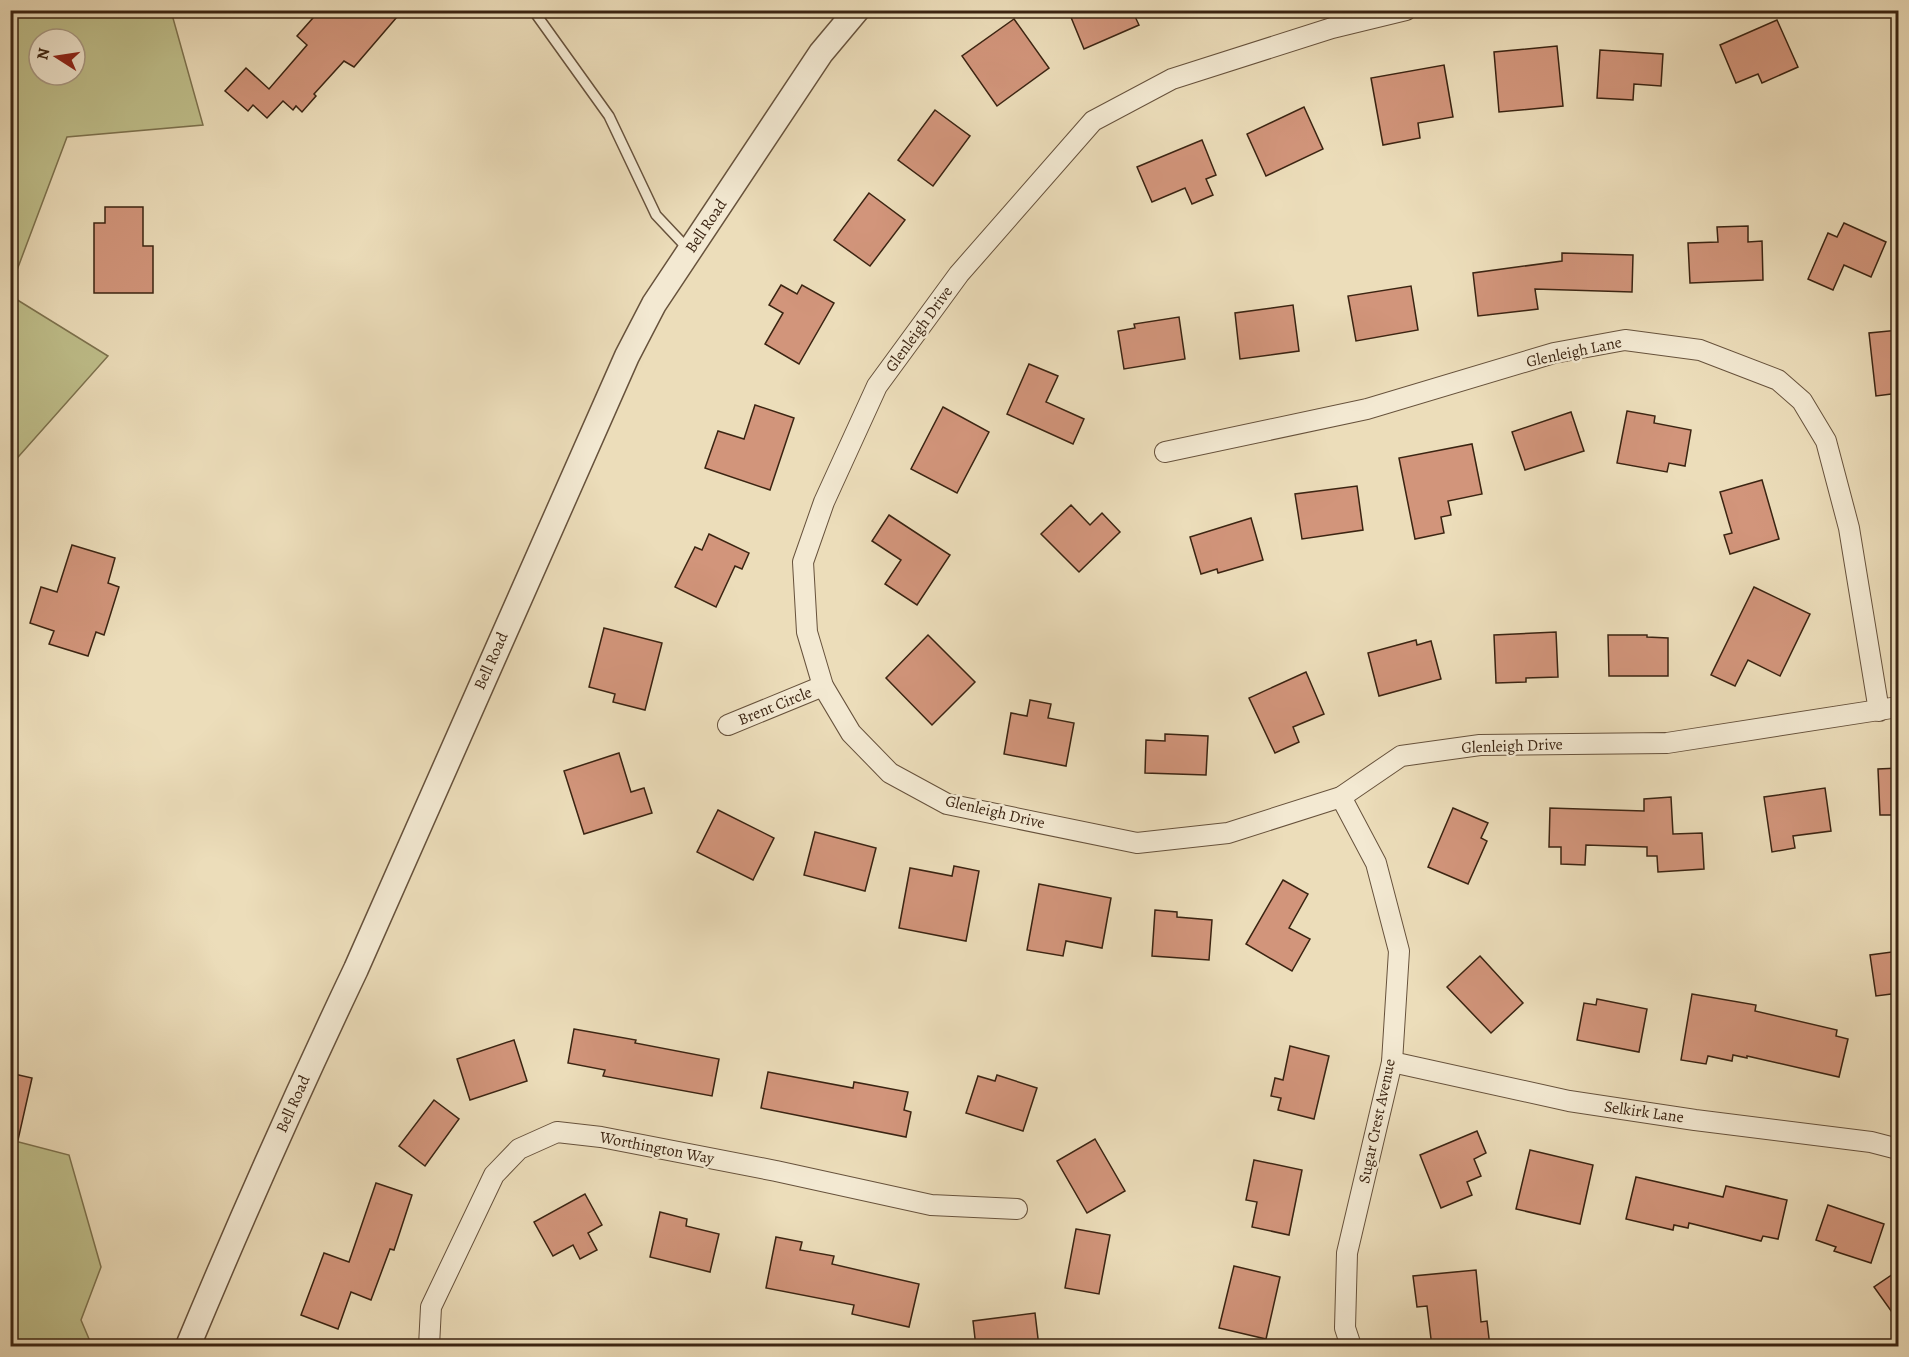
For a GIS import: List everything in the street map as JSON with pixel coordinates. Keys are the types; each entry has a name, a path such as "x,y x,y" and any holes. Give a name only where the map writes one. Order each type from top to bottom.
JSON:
{"street":[{"name":"Bell Road","path":"188,1347 233,1239 311,1063 356,969 627,356 654,304 821,53 857,10"},
{"name":"Glenleigh Drive","path":"1406,10 1332,28 1172,79 1093,121 959,274 877,386 824,502 803,562 807,632 823,687 851,733 890,773 947,804 1137,843 1228,833 1341,797 1401,756 1480,745 1667,743 1899,707"},
{"name":"Glenleigh Lane","path":"1165,452 1367,409 1554,354 1625,340 1700,350 1778,380 1802,401 1826,441 1849,528 1879,711"},
{"name":"Brent Circle","path":"728,725 823,687"},
{"name":"Sugar Crest Avenue","path":"1341,797 1376,862 1399,951 1392,1062 1347,1253 1345,1328 1351,1347"},
{"name":"Selkirk Lane","path":"1392,1062 1569,1101 1695,1120 1871,1142 1899,1149"},
{"name":"Worthington Way","path":"429,1347 431,1307 494,1175 519,1149 557,1132 613,1139 931,1205 1017,1209"}],"lane":[{"path":"533,10 609,116 657,215 690,250"}],"green space":[{"path":"11,10 171,11 203,125 67,137 11,286"},
{"path":"11,296 108,356 11,465"},
{"path":"11,1140 69,1155 101,1267 81,1320 92,1346 11,1346"}],"building":[{"path":"320,10 403,10 354,67 344,61 314,94 316,96 302,112 296,106 293,110 283,101 267,118 253,105 248,111 225,91 246,68 269,89 307,45 297,36"},
{"path":"1068,10 1132,10 1139,25 1084,49"},
{"path":"1014,19 1049,68 997,106 962,56"},
{"path":"1777,20 1798,67 1762,83 1758,74 1736,83 1720,45"},
{"path":"1557,46 1563,106 1499,112 1494,52"},
{"path":"1600,50 1663,54 1661,86 1634,84 1633,100 1597,98"},
{"path":"1444,65 1453,117 1418,123 1420,138 1383,145 1371,78"},
{"path":"1304,107 1323,149 1266,176 1247,134"},
{"path":"935,110 970,136 933,186 898,160"},
{"path":"1202,140 1216,175 1206,179 1213,195 1192,204 1185,188 1152,202 1137,167"},
{"path":"869,193 905,220 870,266 834,240"},
{"path":"105,207 143,207 143,246 153,246 153,293 94,293 94,223 105,223"},
{"path":"1844,223 1886,242 1871,277 1844,265 1833,290 1808,279 1828,233 1837,237"},
{"path":"1748,226 1748,242 1762,241 1763,280 1690,283 1688,243 1718,242 1717,227"},
{"path":"1562,253 1633,255 1632,292 1535,289 1538,309 1478,316 1473,273 1562,261"},
{"path":"781,285 797,294 802,285 834,303 799,364 765,344 783,313 769,305"},
{"path":"1411,286 1418,330 1356,341 1348,296"},
{"path":"1293,305 1299,351 1240,359 1235,313"},
{"path":"1179,317 1185,359 1124,369 1118,331 1135,328 1134,324"},
{"path":"1899,330 1899,393 1876,396 1869,333"},
{"path":"1029,364 1058,376 1046,402 1084,419 1073,444 1007,414"},
{"path":"755,405 794,418 770,490 705,468 718,431 744,439"},
{"path":"943,407 989,432 957,493 911,469"},
{"path":"1627,411 1655,416 1654,423 1691,430 1685,466 1669,463 1667,472 1617,463"},
{"path":"1571,412 1584,451 1525,470 1512,432"},
{"path":"1472,444 1482,494 1448,501 1451,515 1441,517 1444,533 1415,539 1399,458"},
{"path":"1762,480 1779,539 1730,554 1724,535 1732,533 1720,492"},
{"path":"1357,486 1363,530 1302,539 1295,494"},
{"path":"1071,505 1090,525 1102,513 1120,532 1079,572 1041,534"},
{"path":"889,515 950,555 917,605 885,584 901,560 872,541"},
{"path":"1251,518 1263,560 1218,573 1217,569 1201,574 1190,537"},
{"path":"709,534 749,553 742,569 735,566 716,607 675,587 695,547 702,550"},
{"path":"72,545 115,558 108,583 119,587 104,635 96,632 88,656 49,644 54,631 30,623 41,587 57,592"},
{"path":"1754,587 1810,614 1780,676 1748,660 1735,686 1711,675"},
{"path":"604,628 662,643 645,710 613,702 615,694 589,687"},
{"path":"1556,632 1558,677 1526,678 1526,682 1496,683 1494,635"},
{"path":"928,635 975,682 932,725 886,678"},
{"path":"1608,635 1647,635 1647,637 1668,638 1668,676 1609,676"},
{"path":"1416,640 1417,645 1431,641 1441,679 1379,696 1368,653"},
{"path":"1306,672 1324,714 1293,727 1299,742 1275,753 1249,698"},
{"path":"1030,700 1051,704 1048,718 1074,723 1066,766 1004,754 1011,713 1027,716"},
{"path":"1165,734 1208,736 1206,775 1145,773 1146,740 1165,741"},
{"path":"619,753 631,792 644,788 652,813 584,834 564,771"},
{"path":"1899,768 1899,815 1880,815 1878,769"},
{"path":"1825,788 1831,831 1793,836 1795,848 1772,852 1764,797"},
{"path":"1671,797 1673,834 1702,833 1704,869 1658,872 1657,856 1647,856 1647,847 1586,845 1585,865 1561,864 1561,847 1549,847 1550,808 1644,811 1644,799"},
{"path":"1453,808 1488,823 1481,838 1487,841 1468,884 1428,867"},
{"path":"718,810 774,838 753,880 697,852"},
{"path":"815,832 876,848 865,891 804,875"},
{"path":"954,866 979,871 966,941 899,928 910,868 952,876"},
{"path":"1283,880 1308,894 1289,928 1310,939 1292,971 1246,944"},
{"path":"1039,884 1111,898 1102,948 1066,941 1063,956 1027,950"},
{"path":"1155,910 1177,912 1177,917 1212,920 1209,960 1152,956"},
{"path":"1899,951 1899,993 1876,996 1870,955"},
{"path":"1480,956 1523,1003 1491,1033 1447,987"},
{"path":"1692,994 1756,1005 1755,1011 1837,1030 1836,1036 1848,1039 1839,1077 1747,1056 1747,1058 1733,1055 1732,1061 1708,1056 1706,1064 1681,1060"},
{"path":"1597,999 1647,1009 1639,1052 1577,1040 1584,1003 1596,1005"},
{"path":"574,1029 719,1059 712,1096 603,1076 605,1070 568,1063"},
{"path":"514,1040 527,1081 470,1100 457,1059"},
{"path":"1290,1046 1329,1056 1314,1119 1278,1110 1281,1098 1271,1096 1275,1078 1283,1080"},
{"path":"768,1072 853,1088 854,1082 908,1092 904,1110 911,1112 906,1137 761,1108"},
{"path":"10,1073 32,1078 18,1140 10,1139"},
{"path":"997,1075 1037,1088 1023,1131 966,1113 978,1076 995,1081"},
{"path":"434,1100 459,1119 425,1166 399,1146"},
{"path":"1477,1131 1486,1153 1474,1159 1481,1176 1467,1182 1472,1195 1441,1208 1420,1155"},
{"path":"1095,1139 1125,1191 1087,1213 1057,1161"},
{"path":"1530,1150 1593,1165 1580,1224 1516,1209"},
{"path":"1254,1160 1302,1170 1289,1235 1252,1227 1257,1202 1246,1200"},
{"path":"1636,1177 1723,1197 1726,1186 1787,1200 1778,1239 1763,1236 1761,1241 1689,1223 1688,1228 1674,1225 1673,1230 1626,1219"},
{"path":"376,1183 412,1195 394,1250 390,1249 371,1300 351,1292 338,1329 301,1315 324,1253 349,1262"},
{"path":"585,1194 602,1225 588,1233 597,1250 580,1259 573,1245 553,1256 534,1222"},
{"path":"1828,1205 1884,1224 1871,1263 1834,1251 1836,1247 1816,1240"},
{"path":"660,1212 687,1219 686,1226 719,1234 710,1272 650,1257"},
{"path":"1076,1229 1110,1235 1099,1294 1065,1288"},
{"path":"776,1237 802,1242 800,1250 834,1256 832,1264 919,1284 909,1327 852,1314 854,1305 766,1288"},
{"path":"1234,1266 1280,1277 1266,1339 1219,1328"},
{"path":"1476,1270 1481,1322 1487,1321 1490,1347 1432,1347 1427,1306 1417,1307 1413,1276"},
{"path":"1899,1270 1899,1322 1874,1287"},
{"path":"1035,1313 1039,1347 976,1347 973,1321"}]}
